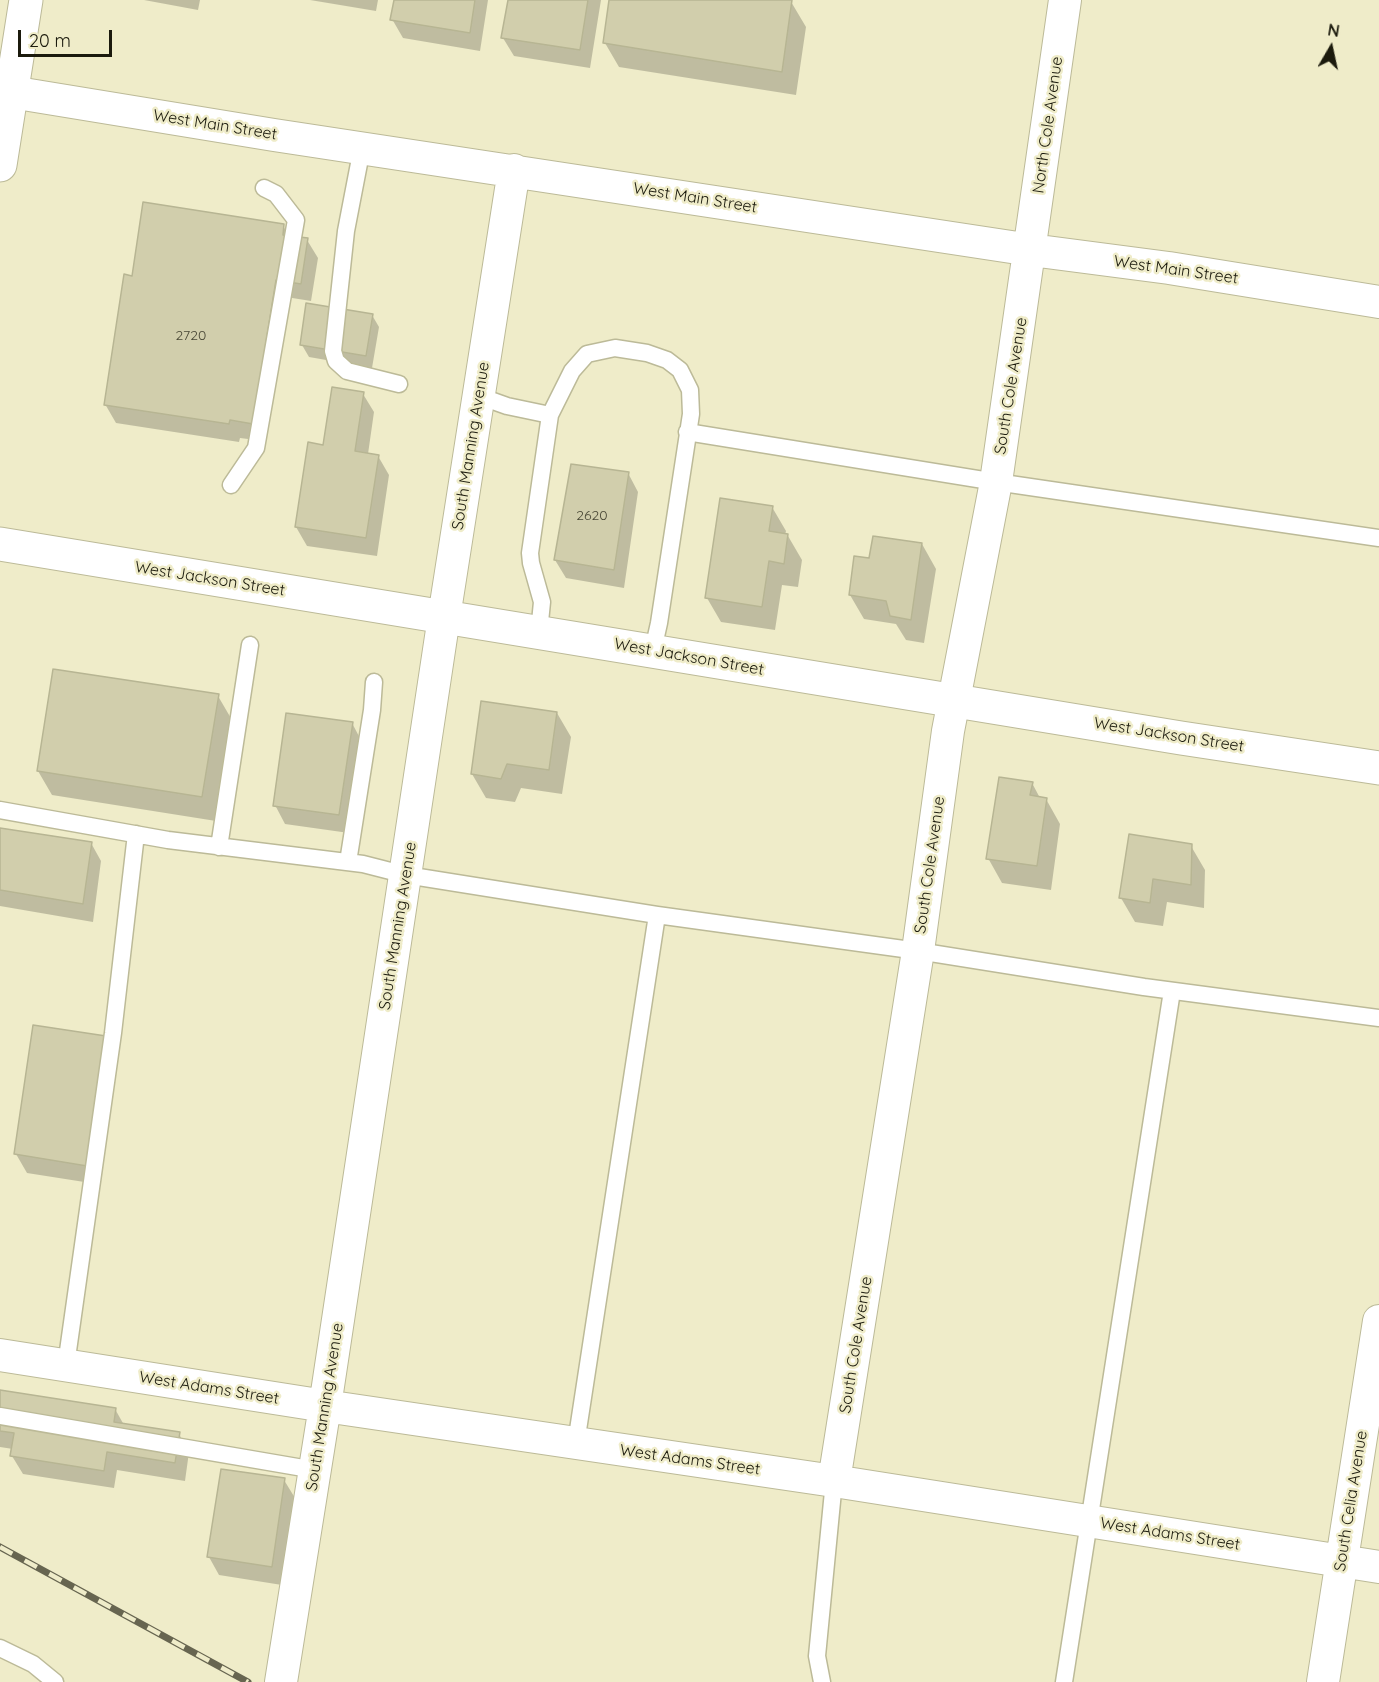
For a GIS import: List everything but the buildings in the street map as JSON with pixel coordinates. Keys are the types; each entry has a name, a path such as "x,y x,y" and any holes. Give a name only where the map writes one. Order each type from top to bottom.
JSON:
{"main road":[{"path":"0,165 26,0"},
{"name":"West Jackson Street","path":"0,544 1181,738 1379,768"}],"street":[{"name":"North Cole Avenue","path":"1031,250 1065,0"},
{"name":"West Main Street","path":"11,92 1031,250 1168,267 1379,302"},
{"name":"South Manning Avenue","path":"281,1682 514,170"},
{"name":"South Cole Avenue","path":"834,1481 918,951 954,700 996,482 1031,250"},
{"name":"South Celia Avenue","path":"1323,1682 1379,1321"},
{"name":"West Adams Street","path":"0,1355 325,1406 834,1481 1379,1567"}],"lane":[{"path":"362,148 346,231 333,351 336,361 347,371 399,384"},
{"path":"231,485 256,448 296,220 276,194 264,188"},
{"path":"539,632 542,602 530,553 549,415 572,371 587,354 615,348 647,353 667,360 680,370 690,390 691,414 659,623 652,650"},
{"path":"479,396 507,406 549,415"},
{"path":"687,432 996,482 1379,538"},
{"path":"219,847 250,645"},
{"path":"348,862 372,710 374,682"},
{"path":"0,810 219,847 348,862 406,875 657,915 918,951 1172,991 1379,1018"},
{"path":"66,1365 113,1033 136,834"},
{"path":"576,1443 657,915"},
{"path":"1064,1682 1172,991"},
{"path":"0,1416 315,1470"},
{"path":"822,1682 817,1656 834,1481"},
{"path":"0,1648 33,1664 55,1682"}],"railway":[{"path":"0,1547 248,1682"}]}
